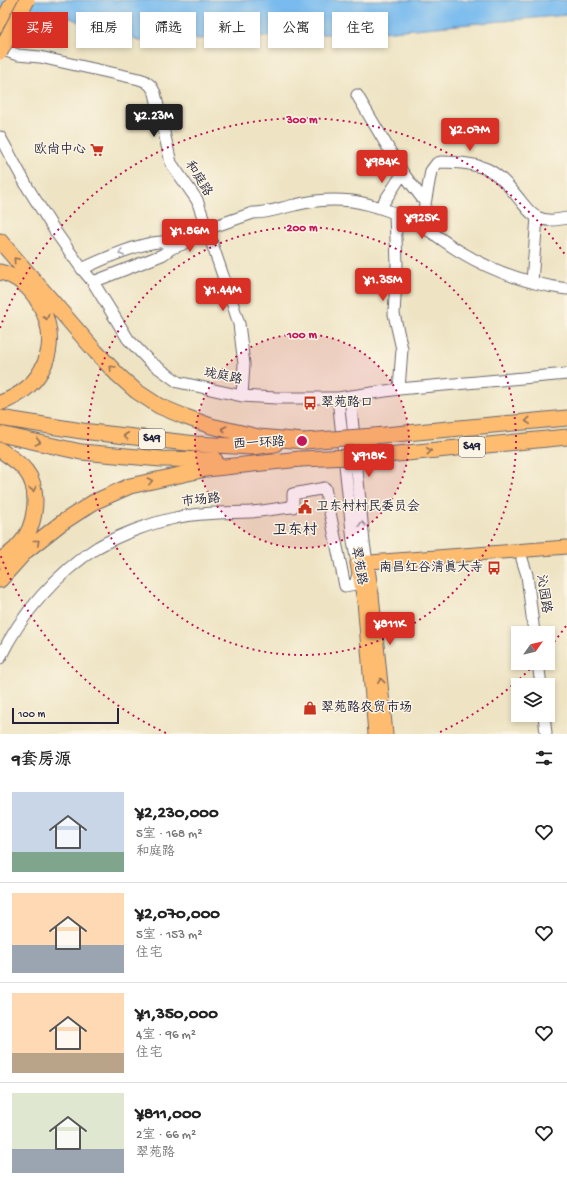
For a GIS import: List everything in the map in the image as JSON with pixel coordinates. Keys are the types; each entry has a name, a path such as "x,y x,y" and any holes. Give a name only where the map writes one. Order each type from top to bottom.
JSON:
{"highway":[{"path":"0,27 14,0"},
{"path":"0,51 27,0"},
{"path":"0,241 96,352 118,375 142,395 159,406 211,426 259,437 304,441"},
{"path":"0,272 17,279 28,287 44,311 48,324 50,340 45,366 38,376 30,386 19,394 0,403"},
{"name":"西一环路","path":"0,418 82,432 196,444 252,447 304,441 567,418"},
{"name":"西一环路","path":"0,434 81,452 161,459 201,460 300,459 377,456 567,437"},
{"path":"0,450 14,459 27,472 34,489 35,512 29,529 20,544 0,560"},
{"path":"0,580 26,551 60,524 94,502 130,486 206,469 300,459"}],"main road":[{"path":"363,567 567,547"},
{"path":"363,567 522,559 567,555"},
{"name":"翠苑路","path":"363,567 364,601 375,734"},
{"name":"翠苑路","path":"363,567 386,734"}],"street":[{"name":"和庭路","path":"0,51 62,62 139,79 145,81 151,86 157,102 172,163 197,200 209,232 238,324 244,364 242,396"},
{"path":"357,95 403,173 425,202"},
{"name":"珑庭路","path":"0,137 28,188 55,231 82,269 94,282 128,340 149,361 178,382 242,396 276,398 338,398 399,389 567,374"},
{"path":"421,226 429,178 434,166 441,162 468,163 481,167 499,176 510,187 528,210 537,217 553,220 567,218"},
{"path":"380,208 403,173"},
{"path":"94,282 162,255 172,248 254,214 267,213 295,205 324,200 353,201 380,208 421,226 458,251 486,266 517,278 567,289"},
{"path":"395,214 398,264 394,314 402,349 399,389"},
{"path":"532,282 537,217"},
{"path":"82,269 110,256 158,241 169,242 209,232"},
{"name":"翠苑路","path":"350,396 364,543 363,567"},
{"name":"翠苑路","path":"338,398 353,541 363,567"},
{"name":"市场路","path":"0,658 8,639 28,611 52,585 79,560 99,547 134,530 174,518 204,513 250,512 293,507 293,494 325,488 345,586 355,584 363,567"},
{"name":"沁园路","path":"522,559 527,575 533,626"},
{"path":"545,722 546,734"}],"water":[{"path":"0,0 567,0 567,15 388,31 388,12 332,12 332,34 324,34 324,12 268,12 268,36 260,37 260,12 204,12 204,39 196,39 196,12 140,12 139,41 132,37 132,12 76,12 76,20 71,18 68,19 68,12 12,12 12,45 0,42"}],"place":[{"name":"欧尚中心","path":"97,150"},
{"name":"翠苑路口","path":"310,403"},
{"name":"卫东村村民委员会","path":"305,507"},
{"name":"南昌红谷清真大寺","path":"494,568"},
{"name":"翠苑路农贸市场","path":"310,708"}],"district":[{"name":"卫东村","path":"295,531"}]}
